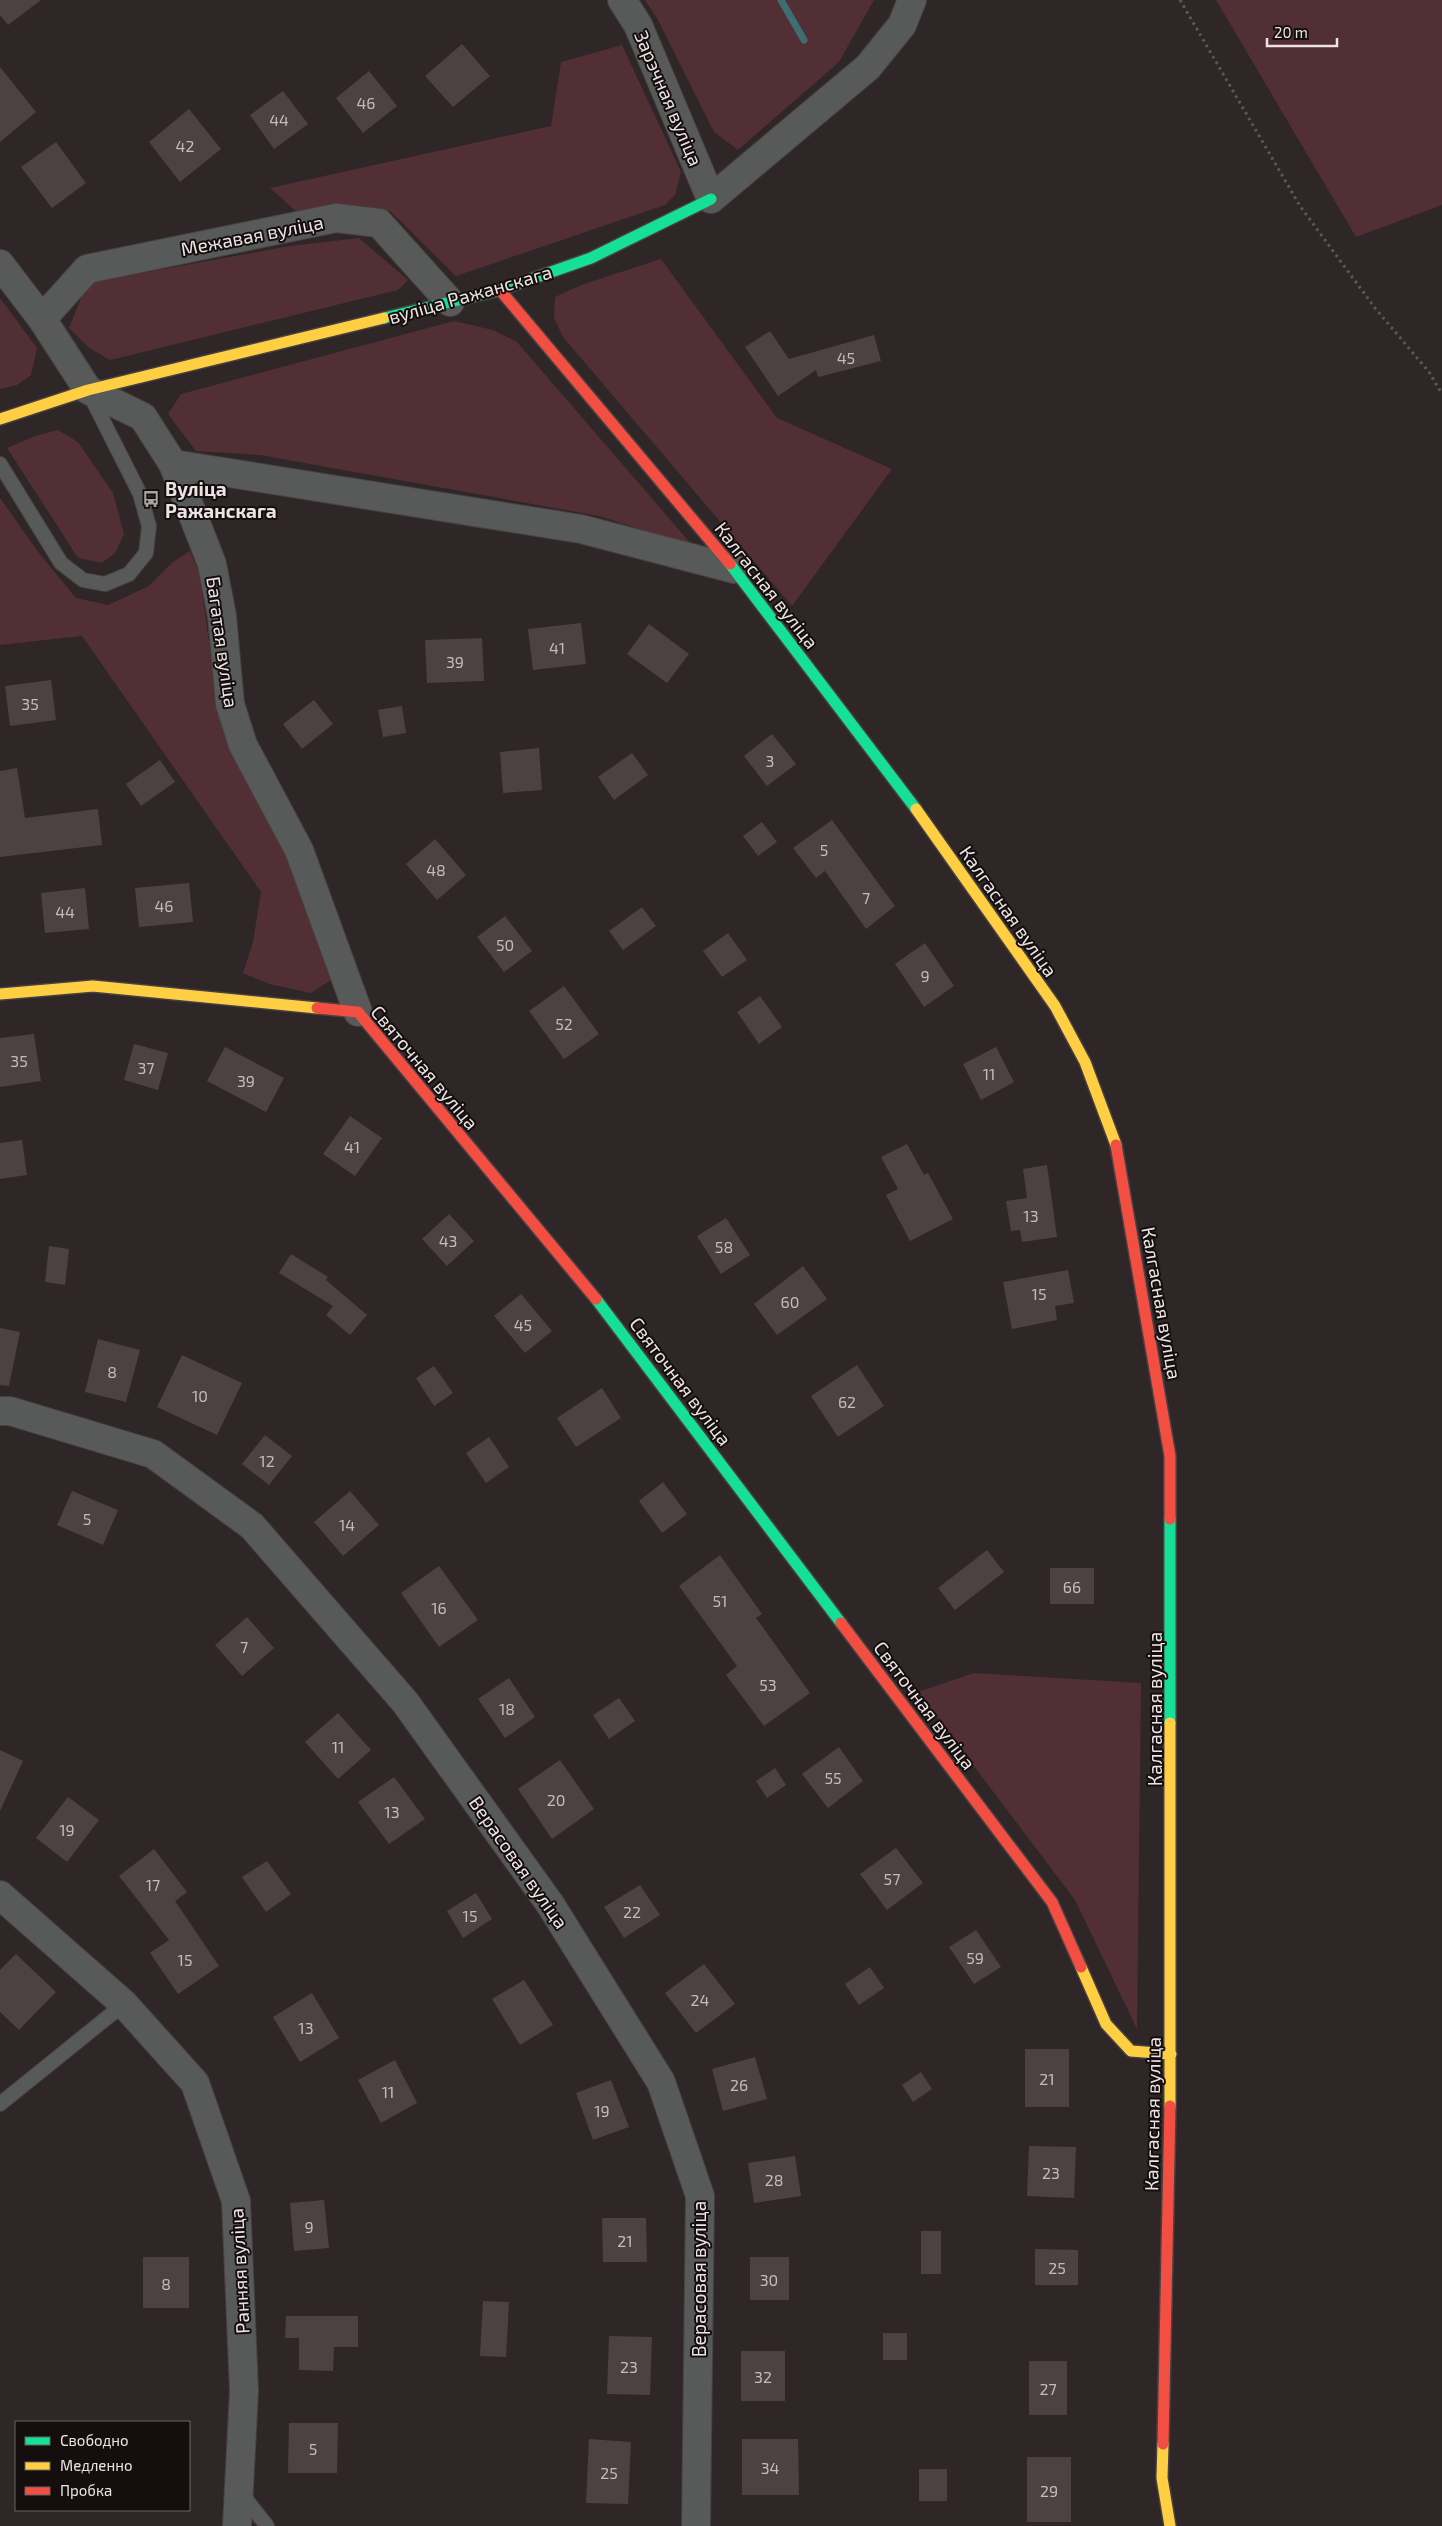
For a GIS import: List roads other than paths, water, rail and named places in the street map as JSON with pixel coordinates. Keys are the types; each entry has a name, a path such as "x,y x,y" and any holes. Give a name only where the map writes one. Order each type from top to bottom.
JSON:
{"street":[{"name":"Зарэчная вуліца","path":"622,0 638,25 711,199"},
{"name":"вуліца Ражанскага","path":"0,419 88,390 500,290 591,258 711,199 868,67 902,25 912,0"},
{"name":"Межавая вуліца","path":"42,319 88,269 336,218 379,223 450,302"},
{"path":"0,264 42,319 88,390"},
{"name":"Калгасная вуліца","path":"500,290 734,569 923,818 1055,1006 1084,1062 1118,1152 1170,1456 1171,2054 1162,2478 1170,2526"},
{"name":"Багатая вуліца","path":"88,390 143,417 173,464 212,564 222,616 230,704 243,745 299,850 358,1012"},
{"path":"173,464 581,529 734,569"},
{"name":"Святочная вуліца","path":"0,994 93,986 358,1012 601,1305 1052,1902 1106,2024 1131,2051 1171,2054"},
{"name":"Верасовая вуліца","path":"0,1411 10,1411 153,1454 252,1526 405,1702 550,1904 661,2082 700,2196 696,2526"},
{"name":"Ранняя вуліца","path":"0,1895 124,2004 196,2082 236,2201 244,2391 237,2526"}],"lane":[{"path":"0,464 61,563 83,580 105,584 129,574 146,553 149,526 140,494 88,390"},
{"path":"0,2104 124,2004"},
{"path":"239,2491 267,2526"}],"waterway":[{"path":"781,0 804,40"}],"place":[{"name":"Вуліца Ражанскага","path":"151,499"}]}
